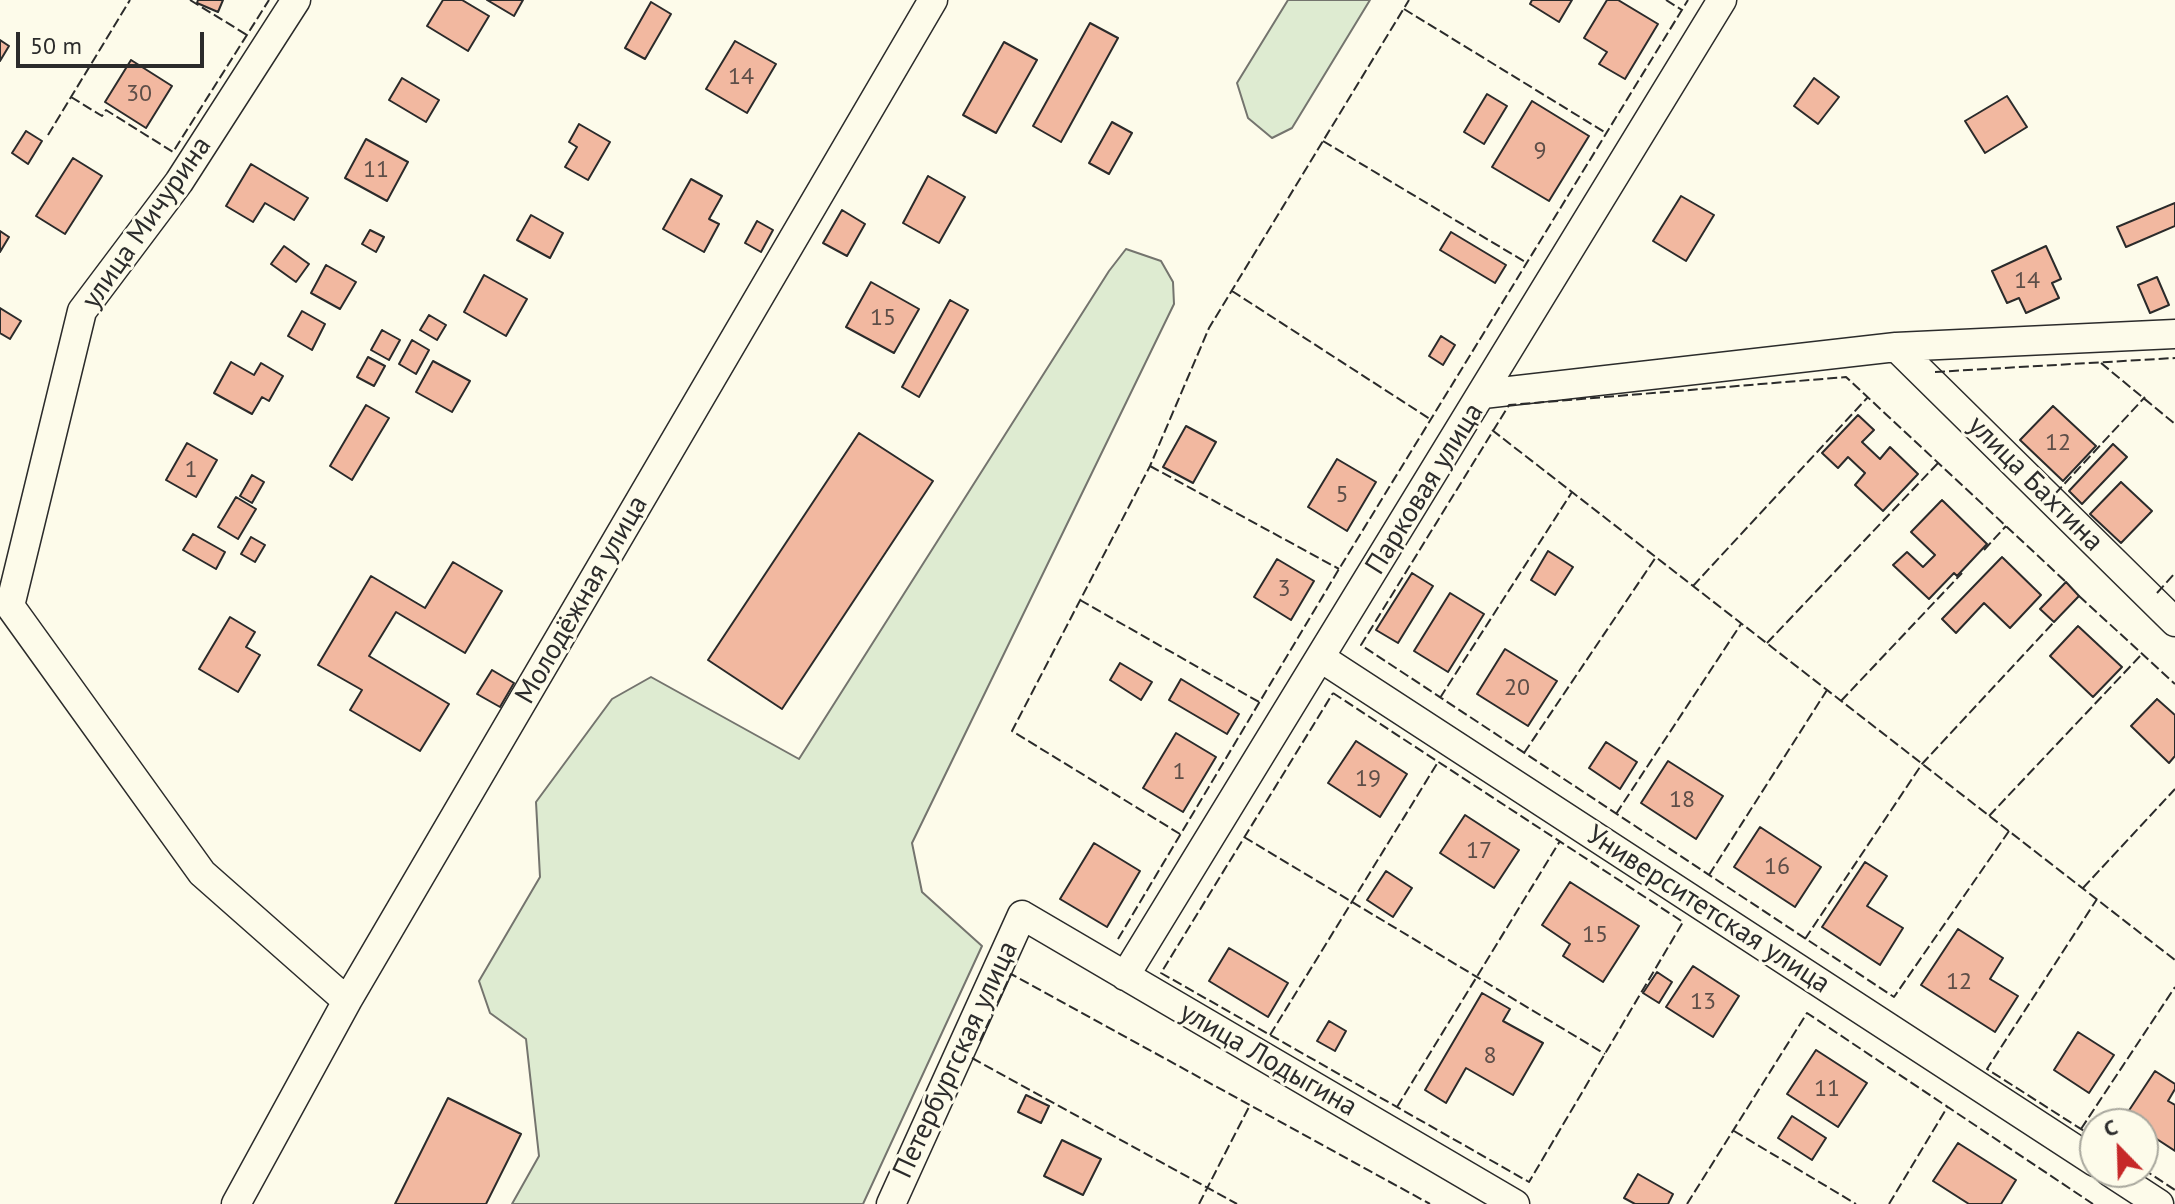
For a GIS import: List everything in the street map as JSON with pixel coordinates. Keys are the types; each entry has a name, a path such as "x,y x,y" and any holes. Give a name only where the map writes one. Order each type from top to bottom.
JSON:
{"street":[{"name":"улица Мичурина","path":"296,0 179,182 82,311 5,603 202,873 347,1001"},
{"name":"Молодёжная улица","path":"236,1204 347,1001 933,0"},
{"name":"Парковая улица","path":"1125,976 1722,0"},
{"path":"1483,394 1896,347 2175,334"},
{"name":"улица Бахтина","path":"1896,347 2175,622"},
{"name":"Университетская улица","path":"1321,658 2079,1152"},
{"name":"улица Лодыгина","path":"1022,915 1515,1204"},
{"name":"Петербургская улица","path":"891,1204 1022,915"},
{"path":"2134,1188 2159,1204"}],"green space":[{"path":"1288,0 1370,0 1292,128 1272,138 1248,118 1237,83"},
{"path":"1126,249 1161,261 1173,282 1174,304 912,843 922,892 982,946 863,1204 512,1204 539,1156 526,1039 490,1013 479,981 540,877 536,802 612,699 651,677 799,759 1109,271"}],"building":[{"path":"198,0 223,0 218,12 197,3"},
{"path":"443,0 462,0 489,16 468,51 427,26"},
{"path":"487,0 523,0 514,16"},
{"path":"1532,0 1572,0 1559,22 1530,4"},
{"path":"1607,0 1618,0 1658,24 1625,79 1599,64 1607,52 1584,38"},
{"path":"651,2 671,14 645,59 625,48"},
{"path":"1090,23 1118,38 1061,142 1033,126"},
{"path":"0,40 9,46 0,61"},
{"path":"735,41 776,64 747,113 706,89"},
{"path":"1004,42 1037,60 996,133 963,115"},
{"path":"131,60 172,86 146,128 105,102"},
{"path":"402,78 439,100 426,122 389,100"},
{"path":"1814,78 1839,97 1818,124 1794,106"},
{"path":"1487,94 1507,106 1484,144 1464,132"},
{"path":"2007,96 2027,127 1985,153 1965,121"},
{"path":"1532,101 1589,136 1549,201 1492,167"},
{"path":"1112,122 1132,133 1109,174 1089,163"},
{"path":"579,124 610,142 588,180 565,167 577,147 569,142"},
{"path":"26,131 42,141 28,164 12,153"},
{"path":"366,139 408,162 387,201 345,178"},
{"path":"73,158 102,176 65,234 36,216"},
{"path":"251,164 308,198 294,220 265,203 253,222 226,206"},
{"path":"928,176 965,197 939,243 903,223"},
{"path":"691,179 722,196 709,219 719,224 704,252 663,229"},
{"path":"1681,196 1714,215 1686,261 1653,241"},
{"path":"2175,203 2175,226 2126,247 2117,227"},
{"path":"842,210 865,224 847,256 823,243"},
{"path":"531,215 563,233 550,258 517,240"},
{"path":"757,221 773,230 761,252 745,243"},
{"path":"370,230 384,237 376,252 362,244"},
{"path":"0,231 9,237 0,252"},
{"path":"1451,232 1506,265 1495,283 1440,250"},
{"path":"284,246 309,264 296,282 271,264"},
{"path":"2046,246 2061,279 2052,283 2059,298 2026,313 2019,298 2007,303 1992,271"},
{"path":"326,265 356,282 340,309 311,293"},
{"path":"484,275 527,299 506,336 464,312"},
{"path":"2157,277 2169,305 2150,313 2138,285"},
{"path":"871,282 919,309 894,353 846,327"},
{"path":"950,300 968,310 919,397 902,387"},
{"path":"0,308 21,321 10,339 0,333"},
{"path":"302,311 325,324 312,350 288,336"},
{"path":"429,315 446,325 437,340 420,330"},
{"path":"382,330 400,340 389,360 371,350"},
{"path":"1441,336 1455,345 1443,365 1429,356"},
{"path":"412,340 429,350 416,374 399,364"},
{"path":"368,357 385,366 374,386 357,377"},
{"path":"433,361 470,381 452,412 416,392"},
{"path":"231,362 254,375 261,363 283,376 269,401 262,397 252,414 214,393"},
{"path":"366,405 389,418 352,480 330,466"},
{"path":"2053,406 2096,446 2063,481 2020,440"},
{"path":"1858,415 1874,430 1862,442 1880,459 1890,447 1918,474 1883,511 1855,485 1865,473 1848,457 1838,468 1822,453"},
{"path":"1186,426 1216,442 1193,483 1163,467"},
{"path":"859,433 933,481 782,709 708,660"},
{"path":"187,443 217,460 196,497 166,480"},
{"path":"2113,444 2127,457 2082,504 2069,491"},
{"path":"1337,459 1376,482 1347,531 1308,507"},
{"path":"252,475 264,482 252,503 240,496"},
{"path":"2121,482 2152,511 2121,543 2090,514"},
{"path":"236,497 256,509 238,539 218,527"},
{"path":"1942,500 1987,544 1957,576 1954,573 1929,599 1893,565 1907,552 1923,567 1935,555 1911,532"},
{"path":"193,534 225,552 216,569 183,550"},
{"path":"251,537 265,545 255,562 241,554"},
{"path":"1548,551 1573,567 1555,595 1531,580"},
{"path":"2002,557 2041,595 2010,628 1984,603 1956,633 1942,619"},
{"path":"1277,559 1314,581 1291,620 1254,597"},
{"path":"453,562 502,591 465,653 396,612 369,656 449,704 420,751 350,710 362,690 318,665 371,576 425,608"},
{"path":"1412,573 1433,586 1398,643 1376,630"},
{"path":"2066,582 2079,596 2054,622 2040,609"},
{"path":"1450,593 1484,614 1448,672 1414,651"},
{"path":"230,617 255,632 246,647 260,655 238,692 199,669"},
{"path":"2078,626 2122,667 2093,697 2050,656"},
{"path":"1505,649 1557,681 1528,726 1477,694"},
{"path":"1120,663 1152,682 1141,700 1110,680"},
{"path":"492,670 514,683 500,707 477,694"},
{"path":"1181,679 1239,714 1227,734 1169,700"},
{"path":"2157,699 2175,715 2175,756 2169,763 2131,726"},
{"path":"1176,733 1216,757 1183,812 1143,788"},
{"path":"1356,741 1407,774 1380,817 1328,783"},
{"path":"1606,742 1637,762 1620,789 1589,768"},
{"path":"1668,761 1723,796 1696,839 1641,803"},
{"path":"1465,815 1519,850 1494,888 1440,853"},
{"path":"1760,827 1821,867 1795,907 1734,867"},
{"path":"1094,843 1140,871 1107,927 1060,899"},
{"path":"1865,862 1887,876 1867,906 1903,928 1880,965 1822,927"},
{"path":"1386,871 1412,888 1393,917 1367,900"},
{"path":"1570,882 1639,926 1603,982 1563,956 1570,944 1542,925"},
{"path":"1958,929 2003,958 1990,979 2018,996 1995,1032 1921,985"},
{"path":"1229,948 1288,983 1268,1017 1209,981"},
{"path":"1693,966 1739,996 1713,1037 1666,1007"},
{"path":"1657,972 1672,982 1659,1003 1643,993"},
{"path":"1482,993 1510,1009 1503,1021 1543,1043 1513,1095 1466,1068 1446,1103 1425,1090"},
{"path":"1329,1021 1346,1031 1335,1051 1317,1041"},
{"path":"2078,1032 2114,1055 2089,1093 2054,1070"},
{"path":"1816,1050 1867,1083 1838,1127 1787,1094"},
{"path":"2155,1071 2175,1084 2168,1101 2175,1105 2175,1151 2159,1140 2159,1108 2131,1108"},
{"path":"1026,1095 1049,1106 1041,1123 1018,1112"},
{"path":"448,1098 521,1134 486,1204 395,1204"},
{"path":"1792,1116 1826,1138 1812,1160 1778,1138"},
{"path":"1062,1140 1101,1159 1083,1195 1044,1176"},
{"path":"1958,1143 2016,1180 2001,1204 1969,1204 1933,1181"},
{"path":"1638,1174 1673,1194 1668,1204 1635,1204 1624,1198"}],"fence":[{"path":"48,135 130,0"},
{"path":"190,0 247,35"},
{"path":"71,97 102,116 106,110 173,152 269,0"},
{"path":"1180,834 1012,731 1150,466 1209,328 1409,0"},
{"path":"1666,0 1682,10"},
{"path":"1118,939 1339,569 1688,0"},
{"path":"1404,9 1606,133"},
{"path":"1323,141 1527,263"},
{"path":"1232,291 1430,419"},
{"path":"1935,372 2175,358"},
{"path":"2101,363 2175,424"},
{"path":"2009,831 1894,997 1361,645 1509,405 1846,377 2066,582"},
{"path":"1693,586 1868,397"},
{"path":"2055,494 2145,397"},
{"path":"1492,430 2175,960"},
{"path":"1767,643 1938,463"},
{"path":"1150,466 1339,569"},
{"path":"1440,698 1572,492"},
{"path":"1984,550 2006,526"},
{"path":"1524,753 1656,557"},
{"path":"1841,701 1962,573"},
{"path":"2157,593 2175,573"},
{"path":"2079,596 2175,684"},
{"path":"1080,600 1259,702"},
{"path":"1805,939 1922,764 2054,622"},
{"path":"1616,814 1741,624"},
{"path":"1989,816 2142,654"},
{"path":"1709,875 1827,690"},
{"path":"1333,693 1683,922 1529,1182 1161,973 1333,693"},
{"path":"1270,1035 1438,762"},
{"path":"2083,888 2175,789"},
{"path":"1244,837 1605,1054"},
{"path":"1397,1107 1560,841"},
{"path":"2079,1128 1987,1069 2097,899"},
{"path":"980,1041 1011,974 1430,1204"},
{"path":"2095,1108 2175,987"},
{"path":"1687,1204 1807,1013 2093,1204"},
{"path":"972,1058 1237,1204"},
{"path":"1199,1204 1250,1105"},
{"path":"1889,1204 1948,1106"},
{"path":"1734,1131 1856,1204"},
{"path":"2159,1180 2175,1190"}]}
